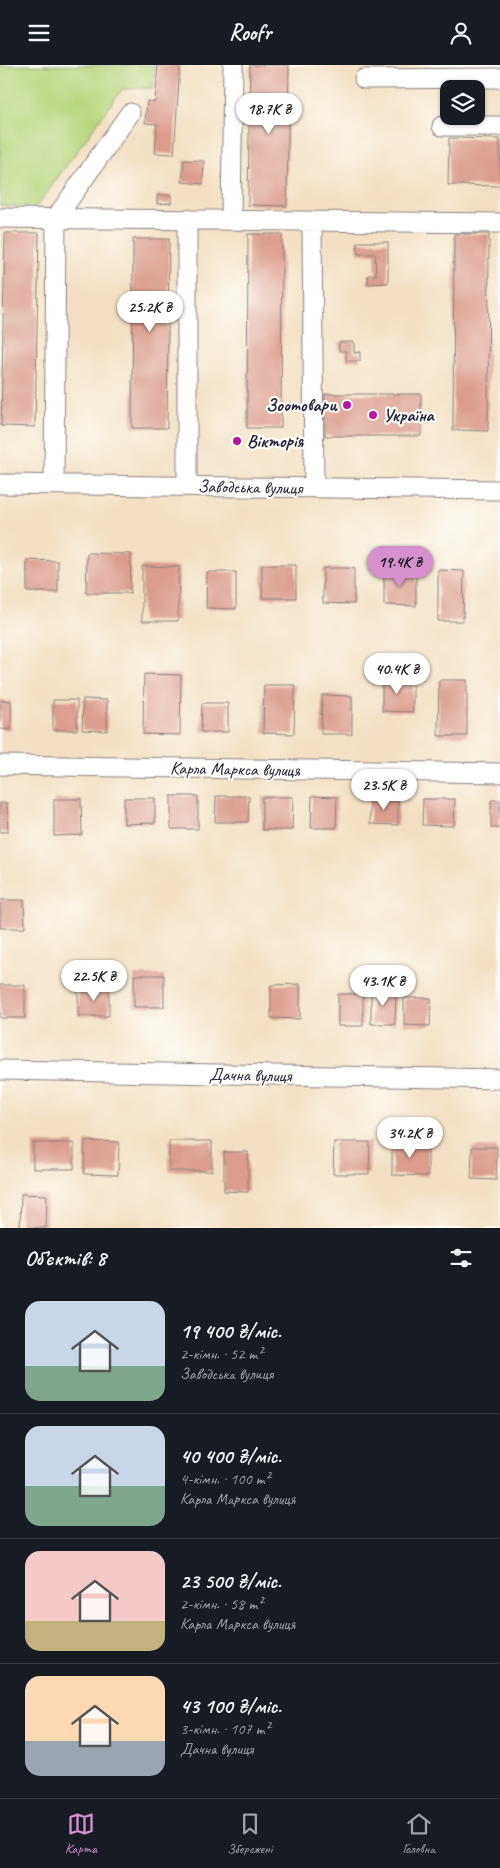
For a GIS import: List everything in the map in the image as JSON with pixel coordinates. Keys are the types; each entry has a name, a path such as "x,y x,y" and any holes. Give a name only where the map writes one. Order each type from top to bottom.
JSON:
{"street":[{"path":"231,219 233,65"},
{"path":"364,79 500,78"},
{"path":"54,483 56,217 130,113"},
{"path":"442,125 500,126"},
{"path":"0,218 231,219 312,223 500,223"},
{"path":"187,219 187,485"},
{"path":"312,223 314,488"},
{"name":"Заводська вулиця","path":"0,483 500,490"},
{"name":"Карла Маркса вулиця","path":"0,765 500,773"},
{"name":"Дачна вулиця","path":"0,1070 500,1079"}],"green space":[{"path":"0,65 155,65 153,88 122,89 37,206 0,206"}],"building":[{"path":"158,65 180,65 174,154 155,153 157,124 145,123 147,101 155,102"},
{"path":"250,65 289,65 287,206 248,205"},
{"path":"449,138 500,139 500,186 448,185"},
{"path":"184,160 204,161 203,184 182,182"},
{"path":"157,195 171,195 171,203 157,204"},
{"path":"5,233 39,233 35,427 1,426"},
{"path":"248,234 282,234 281,428 247,428"},
{"path":"454,234 489,234 488,431 453,430"},
{"path":"133,239 169,239 167,428 132,428"},
{"path":"357,242 388,242 388,283 368,284 368,275 376,275 375,254 358,254"},
{"path":"339,342 354,342 354,353 360,352 360,361 346,361 346,351 339,351"},
{"name":"Україна","path":"325,394 421,394 421,436 325,436"},
{"path":"87,553 131,554 130,593 86,593"},
{"path":"27,560 58,561 58,592 27,592"},
{"path":"262,565 296,565 296,598 262,598"},
{"path":"142,566 179,567 178,621 142,621"},
{"path":"323,568 354,568 354,604 323,603"},
{"path":"384,569 416,570 416,606 384,605"},
{"path":"438,570 464,571 463,621 438,621"},
{"path":"207,572 236,572 236,609 206,608"},
{"path":"144,674 181,675 180,735 143,734"},
{"path":"382,677 413,678 413,712 382,711"},
{"path":"439,680 467,680 467,736 438,736"},
{"path":"264,685 295,685 294,734 263,733"},
{"path":"322,695 352,696 352,734 321,734"},
{"path":"83,699 107,700 107,731 82,730"},
{"path":"0,700 11,701 11,730 0,729"},
{"path":"53,700 77,700 77,730 53,730"},
{"path":"202,703 228,703 228,732 201,732"},
{"path":"171,796 198,796 198,829 171,829"},
{"path":"216,796 249,796 248,822 215,822"},
{"path":"312,796 337,797 336,828 311,828"},
{"path":"262,797 293,797 292,830 262,830"},
{"path":"370,797 398,798 398,825 370,824"},
{"path":"124,798 155,798 155,823 124,824"},
{"path":"54,799 81,799 82,835 54,836"},
{"path":"423,799 455,799 454,826 422,825"},
{"path":"491,800 500,800 500,828 491,828"},
{"path":"0,803 7,803 8,832 0,832"},
{"path":"0,900 24,900 25,928 0,928"},
{"path":"134,975 164,975 164,1007 134,1007"},
{"path":"300,984 300,1019 271,1018 271,985"},
{"path":"0,985 25,985 25,1018 0,1018"},
{"path":"78,988 109,988 109,1016 78,1016"},
{"path":"371,990 396,990 395,1024 371,1024"},
{"path":"338,994 363,994 363,1026 338,1026"},
{"path":"404,998 431,998 430,1026 404,1025"},
{"path":"85,1141 119,1142 118,1175 84,1174"},
{"path":"169,1141 212,1141 212,1171 169,1171"},
{"path":"334,1142 370,1142 369,1174 333,1174"},
{"path":"392,1142 428,1143 428,1176 392,1175"},
{"path":"33,1143 74,1143 74,1169 33,1169"},
{"path":"472,1147 497,1147 496,1180 471,1179"},
{"path":"224,1152 248,1152 248,1192 224,1191"},
{"path":"21,1194 47,1195 46,1228 20,1228"}],"place":[{"name":"Зоотовари","path":"347,405"},
{"name":"Україна","path":"373,415"},
{"name":"Вікторія","path":"237,441"}]}
